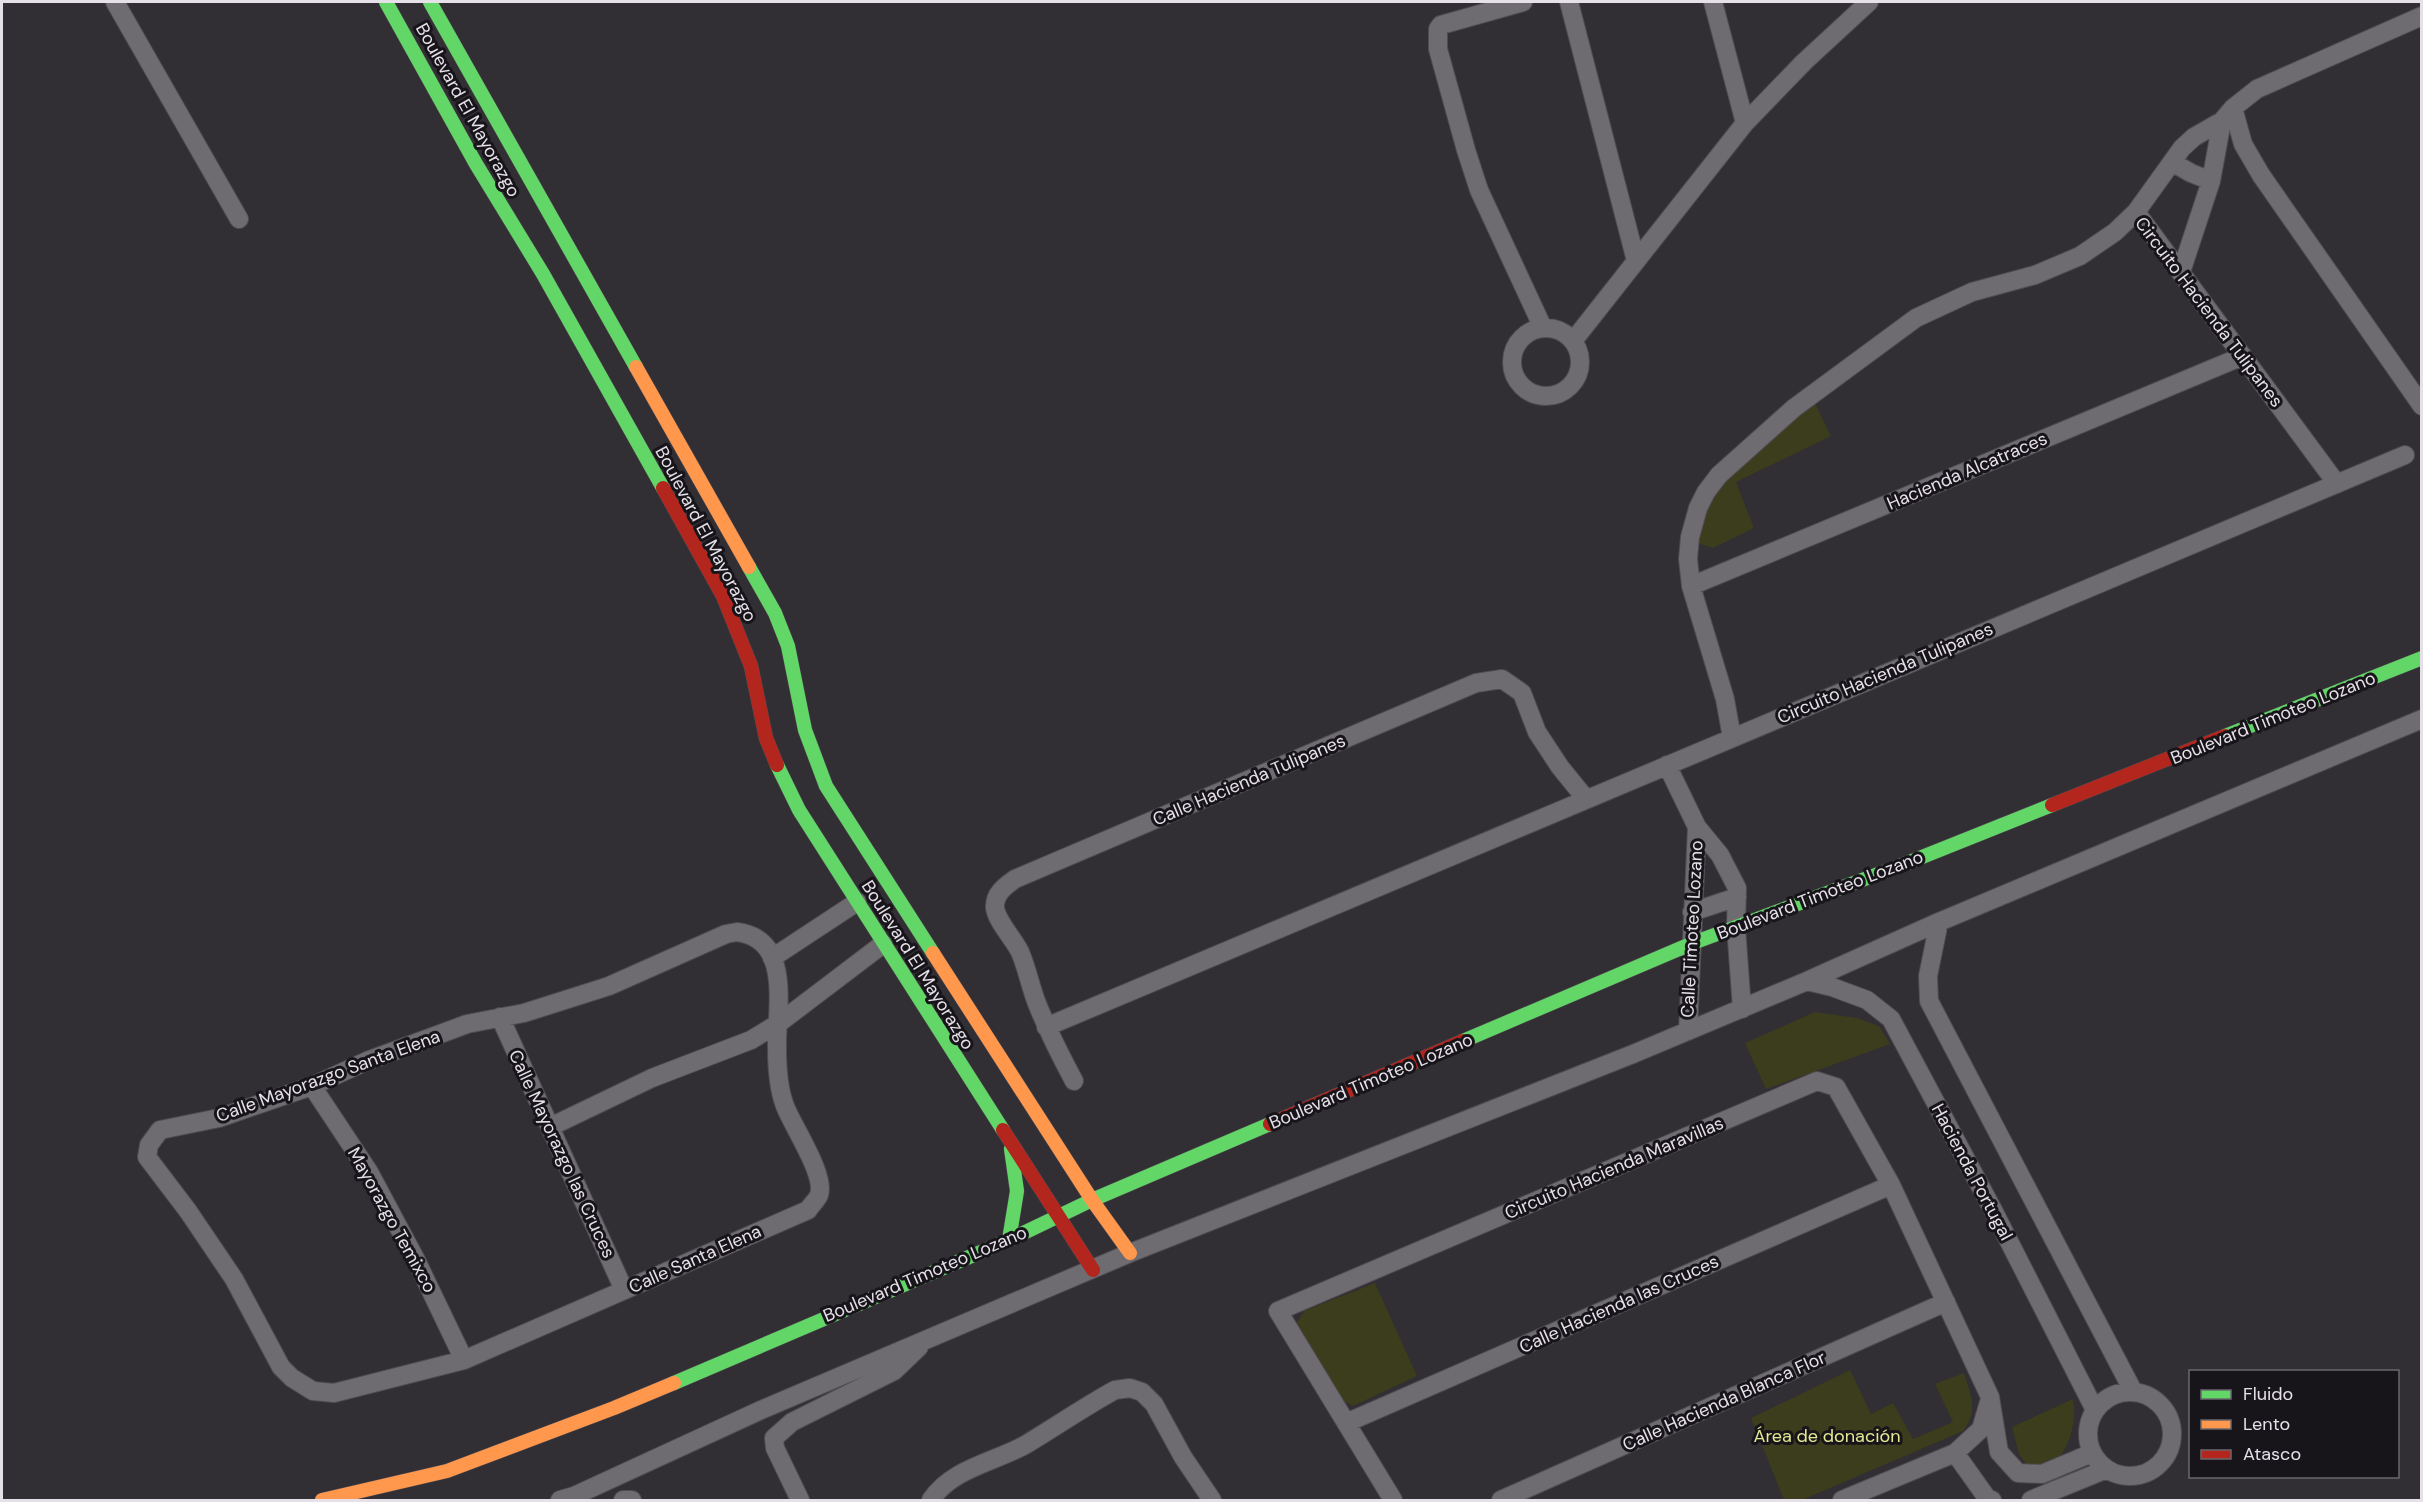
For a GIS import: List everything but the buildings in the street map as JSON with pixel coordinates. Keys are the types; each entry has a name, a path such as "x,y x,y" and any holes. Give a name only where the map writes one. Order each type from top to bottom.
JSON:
{"street":[{"path":"115,2 239,219"},
{"name":"Boulevard El Mayorazgo","path":"386,2 476,164 543,274 723,596 752,666 766,738 778,770 799,810 857,902 890,931 1010,1143 1093,1269"},
{"name":"Boulevard El Mayorazgo","path":"430,2 760,584 788,646 805,730 818,767 840,811 1092,1200 1130,1253"},
{"path":"1523,2 1441,25 1438,29 1438,42 1466,150 1479,190 1543,328"},
{"path":"1569,2 1636,261"},
{"path":"1713,2 1746,123"},
{"path":"1573,341 1746,123 1861,4"},
{"path":"2136,212 2172,162 2194,137 2228,115 2258,89 2421,16"},
{"path":"2181,272 2211,181 2228,115"},
{"path":"2228,115 2260,175 2421,406"},
{"path":"2172,162 2211,181"},
{"name":"Circuito Hacienda Tulipanes","path":"1732,738 1725,699 1691,585 1688,559 1690,537 1698,508 1706,492 1735,460 1794,408 1916,318 1972,292 2035,275 2080,256 2115,232 2136,212 2337,484"},
{"path":"1543,328 1560,331 1573,341 1580,360 1574,380 1558,393 1548,396 1528,390 1515,375 1513,354 1524,336 1533,330 1543,328"},
{"name":"Hacienda Alcatraces","path":"1691,585 2243,356"},
{"name":"Circuito Hacienda Tulipanes","path":"1667,765 2405,455"},
{"name":"Boulevard Timoteo Lozano","path":"322,1500 447,1471 614,1408 1009,1240 1092,1200 1693,943 1897,867 2421,658"},
{"name":"Calle Hacienda Tulipanes","path":"1074,1082 1046,1027 1021,954 1009,932 997,917 996,897 1015,879 1476,683 1502,679 1522,693 1537,732 1560,767 1586,799"},
{"path":"560,1500 574,1496 761,1410 1130,1253 1742,1009 1939,922 2421,719"},
{"path":"1046,1027 1667,765"},
{"name":"Calle Timoteo Lozano","path":"1667,765 1697,827 1720,855 1737,888 1742,1009"},
{"name":"Calle Timoteo Lozano","path":"1688,1031 1697,827"},
{"path":"550,1127 652,1078 751,1040 779,1023 890,931 894,894"},
{"path":"1692,912 1737,897"},
{"path":"772,958 857,902"},
{"path":"1939,922 1928,976 1929,1001 2133,1391"},
{"name":"Calle Santa Elena","path":"300,1385 313,1391 334,1393 464,1360 808,1210 819,1196 820,1183 795,1129 782,1094 778,1075 778,982 772,958 759,940 749,933"},
{"name":"Calle Mayorazgo Santa Elena","path":"300,1385 281,1368 234,1279 188,1211 147,1157 149,1145 160,1130 219,1118 312,1086 368,1061 467,1024 524,1013 609,986 726,934 749,933"},
{"name":"Hacienda Portugal","path":"1806,981 1832,987 1867,1000 1891,1019 1993,1210 2095,1410"},
{"name":"Calle Mayorazgo las Cruces","path":"500,1017 624,1290"},
{"name":"Circuito Hacienda Maravillas","path":"1393,1500 1278,1311 1817,1081 1836,1087 1891,1185 1990,1397 1999,1452 2018,1473 2042,1474 2092,1453"},
{"name":"Mayorazgo Temixco","path":"312,1086 369,1172 416,1260 464,1360"},
{"path":"1009,1240 1017,1191 1010,1143"},
{"name":"Calle Hacienda las Cruces","path":"1346,1423 1891,1185"},
{"name":"Calle Hacienda Blanca Flor","path":"1501,1500 1946,1302"},
{"path":"800,1500 775,1448 774,1438 792,1422 894,1371 926,1340"},
{"path":"931,1500 935,1494 964,1472 1023,1445 1115,1390 1130,1388 1142,1392 1154,1404 1183,1457 1212,1500"},
{"path":"2133,1391 2154,1398 2169,1414 2173,1436 2166,1457 2150,1472 2128,1476 2107,1469 2092,1453 2088,1431 2095,1410 2111,1395 2133,1391"},
{"path":"1842,1500 1955,1453 1981,1429 1990,1397"},
{"path":"1955,1453 1987,1498 1992,1500"},
{"path":"2031,1500 2107,1469"},
{"path":"623,1500 632,1500"}],"green space":[{"path":"1811,395 1831,436 1736,482 1754,528 1713,548 1700,544 1699,525 1716,486"},
{"path":"1815,1012 1857,1018 1879,1026 1890,1044 1766,1089 1745,1043"},
{"path":"1375,1283 1417,1376 1353,1406 1335,1396 1297,1329 1297,1323 1304,1311"},
{"name":"Área de donación","path":"1850,1370 1871,1414 1893,1403 1913,1439 1953,1422 1935,1384 1964,1373 1972,1403 1971,1417 1963,1431 1802,1500 1784,1500 1751,1418"},
{"path":"2073,1399 2073,1427 2061,1455 2047,1465 2028,1466 2019,1454 2012,1427"}],"traffic: fast":[{"path":"386,2 476,164 543,274 663,488"},
{"path":"430,2 636,367"},
{"path":"749,567 775,613 788,646 805,730 826,786 933,953"},
{"path":"2225,736 2422,658"},
{"path":"777,765 799,810 1003,1130"},
{"path":"1463,1041 1693,943 1897,867 2052,805"},
{"path":"674,1383 1009,1240 1092,1200 1270,1124"},
{"path":"1009,1240 1017,1191 1011,1149"}],"traffic: slow":[{"path":"636,367 749,567"},
{"path":"933,953 1092,1200 1130,1253"},
{"path":"322,1500 447,1471 674,1383"}],"traffic: jam":[{"path":"663,488 723,596 751,666 766,738 777,765"},
{"path":"2052,805 2225,736"},
{"path":"1270,1124 1463,1041"},
{"path":"1003,1130 1093,1270"}]}
